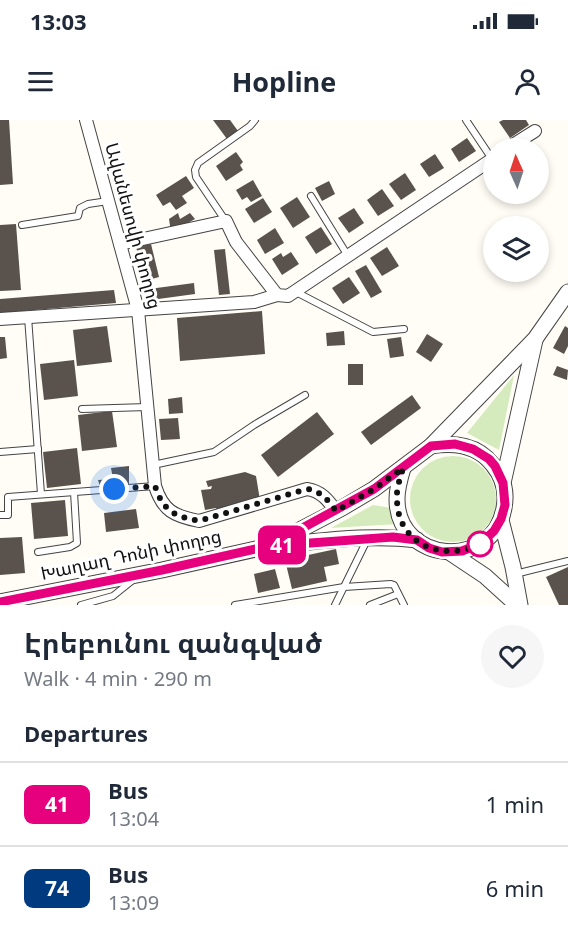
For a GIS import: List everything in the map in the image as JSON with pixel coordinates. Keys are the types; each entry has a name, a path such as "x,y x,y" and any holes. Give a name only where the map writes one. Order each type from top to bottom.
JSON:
{"street":[{"name":"Ավանեսովի փողոց","path":"86,120 138,310 155,486"},
{"path":"524,138 535,131"},
{"path":"0,319 255,302 277,295 288,296 483,166"},
{"path":"120,244 226,221 236,242 277,295"},
{"name":"Խաղաղ Դոնի փողոց","path":"0,602 269,546 336,511 374,489 431,446 535,339 568,292"},
{"path":"403,468 397,490 398,509 405,526 417,540 429,548 449,552 462,551 480,544 494,531 505,505 503,483 535,339"},
{"path":"431,446 455,444 473,449 489,459 503,483"},
{"path":"155,486 159,500 170,512 181,518 199,521 307,489 326,497 336,511"},
{"path":"501,519 519,605"},
{"path":"269,546 368,537 417,540"},
{"path":"449,552 484,576 519,605"}],"lane":[{"path":"226,221 196,177 195,170 198,163 255,120"},
{"path":"466,120 483,145"},
{"path":"311,196 348,256"},
{"path":"22,225 78,216 80,208 88,204 108,201"},
{"path":"296,292 373,332 404,329"},
{"path":"28,317 41,494"},
{"path":"153,465 214,452 254,424 305,395"},
{"path":"82,409 147,407"},
{"path":"0,452 38,449"},
{"path":"0,515 8,515 8,497 155,486"},
{"path":"38,552 70,547 77,543 74,492"},
{"path":"335,605 368,537"},
{"path":"514,574 568,561"},
{"path":"81,605 113,596 141,574"},
{"path":"236,605 344,587 391,584 394,585 404,605"},
{"path":"370,605 398,594"}],"green space":[{"path":"514,375 499,450 467,433"},
{"path":"453,456 477,463 489,475 496,499 489,523 477,535 453,542 429,535 417,523 410,499 417,475 429,463"},
{"path":"373,505 392,508 399,524 331,528"}],"building":[{"path":"0,120 9,120 13,184 0,185"},
{"path":"213,120 230,120 238,131 227,139"},
{"path":"526,120 529,125 510,138 499,122"},
{"path":"467,138 476,151 459,162 451,149"},
{"path":"236,152 243,162 240,165 243,170 226,181 216,166"},
{"path":"435,154 444,168 429,177 420,164"},
{"path":"405,173 416,190 401,200 389,184"},
{"path":"186,176 194,188 182,196 187,203 176,210 170,202 163,206 156,195"},
{"path":"253,180 262,196 251,202 247,197 242,200 236,190"},
{"path":"329,181 335,194 322,201 315,188"},
{"path":"382,189 394,206 378,216 367,200"},
{"path":"297,197 310,217 293,228 280,208"},
{"path":"263,198 272,212 254,223 245,209"},
{"path":"354,208 364,223 349,233 338,218"},
{"path":"178,213 180,219 190,213 195,219 171,232 169,219"},
{"path":"16,224 21,290 0,291 0,225"},
{"path":"321,227 332,244 316,254 305,237"},
{"path":"275,228 284,243 265,254 257,240"},
{"path":"151,244 159,277 145,281 136,247"},
{"path":"387,247 399,266 382,276 370,258"},
{"path":"225,249 230,294 219,295 214,250"},
{"path":"291,252 299,264 282,275 272,259 281,253 283,257"},
{"path":"366,265 382,292 371,298 355,271"},
{"path":"349,277 360,293 343,304 332,288"},
{"path":"194,283 195,294 151,300 149,289"},
{"path":"114,290 116,303 0,313 0,299"},
{"path":"262,311 265,354 180,361 177,318"},
{"path":"107,326 112,362 77,366 73,330"},
{"path":"565,326 568,328 568,346 564,354 553,348"},
{"path":"344,331 345,345 327,346 326,333"},
{"path":"427,334 443,344 431,362 416,352"},
{"path":"0,337 5,337 7,358 0,359"},
{"path":"401,337 404,356 390,358 387,339"},
{"path":"74,360 78,396 44,400 40,364"},
{"path":"348,364 363,364 363,385 348,385"},
{"path":"557,366 568,370 567,380 553,375"},
{"path":"412,395 421,408 371,445 361,432"},
{"path":"182,397 183,413 169,414 168,399"},
{"path":"112,411 117,447 82,451 78,415"},
{"path":"317,412 334,434 278,477 261,455"},
{"path":"178,418 180,439 161,440 159,419"},
{"path":"77,448 81,484 47,488 43,452"},
{"path":"129,466 129,485 100,486 98,480 113,479 111,468"},
{"path":"245,472 256,476 260,500 217,510 216,508 205,510 201,490 211,489 212,486 208,487 206,481"},
{"path":"65,500 68,536 34,539 31,503"},
{"path":"136,509 139,528 106,532 104,513"},
{"path":"22,537 25,573 0,575 0,538"},
{"path":"336,549 339,564 324,567 327,581 292,589 285,560"},
{"path":"568,567 568,605 559,605 546,577"},
{"path":"275,569 280,588 258,593 254,574"}],"bus line":[{"name":"41","path":"0,602 269,546 368,537 393,537 417,540 429,548 442,552 462,551 480,544 494,531 505,505 503,483 500,474 489,459 473,449 445,443 431,446 374,489 286,537"}],"route":[{"path":"114,489 155,486 159,500 170,512 181,518 199,521 307,489 326,497 336,511 374,489 403,468 397,490 397,500 400,518 410,534 429,548 442,552 462,551 480,544"}]}
